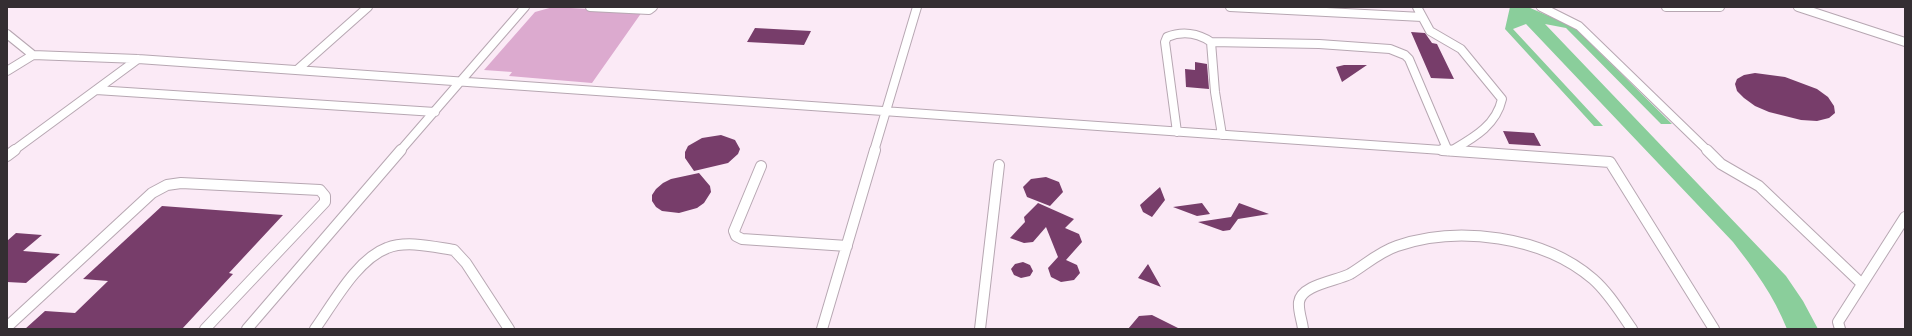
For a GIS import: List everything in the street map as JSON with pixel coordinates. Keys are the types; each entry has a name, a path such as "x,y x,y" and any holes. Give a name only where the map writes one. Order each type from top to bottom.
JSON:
{"lane":[{"path":"297,70 368,7"},
{"path":"248,329 525,7"},
{"path":"590,7 649,10 653,7"},
{"path":"822,329 917,7"},
{"path":"1230,7 1422,17"},
{"path":"1416,7 1430,31 1461,49 1502,99 1501,107 1496,115 1480,134 1449,151"},
{"path":"1541,7 1579,26 1721,164 1759,186 1862,284"},
{"path":"1666,7 1720,7"},
{"path":"1798,7 1905,42"},
{"path":"7,34 33,55"},
{"path":"1177,132 1172,80 1166,54 1167,37 1180,34 1205,37 1211,42 1319,44 1390,49 1398,52 1409,59 1449,151"},
{"path":"1211,42 1215,92 1222,135"},
{"path":"7,71 33,55 138,59 1610,162 1714,329"},
{"path":"7,156 138,59"},
{"path":"96,90 434,112"},
{"path":"980,329 999,165"},
{"path":"761,166 734,231 736,236 742,239 847,246"},
{"path":"7,327 152,193 166,185 181,183 320,190 325,196 326,202 205,329"},
{"path":"1840,329 1838,322 1905,217"},
{"path":"1303,329 1299,299 1302,293 1341,278 1396,246 1428,239 1482,238 1528,244 1549,251 1566,261 1600,286 1632,329"},
{"path":"314,329 365,263 376,254 388,248 398,246 454,250 466,263 509,329"}],"shaded area":[{"path":"553,7 642,12 592,83 509,76 512,72 484,70 535,12"},
{"path":"1510,7 1528,7 1574,27 1672,124 1661,124 1566,28 1545,24 1786,276 1803,301 1818,329 1787,329 1770,294 1733,242 1526,24 1513,29 1603,126 1594,126 1505,29"}],"building":[{"path":"755,28 811,31 804,45 747,42"},
{"path":"1411,32 1425,33 1432,43 1437,44 1454,79 1431,78"},
{"path":"1195,62 1207,64 1209,89 1186,87 1185,69 1195,70"},
{"path":"1344,65 1367,65 1342,82 1336,67"},
{"path":"1755,73 1785,77 1817,89 1828,97 1834,106 1835,113 1829,118 1817,121 1801,120 1769,112 1755,106 1737,91 1735,84 1737,79 1744,75"},
{"path":"1503,131 1534,133 1541,146 1509,144"},
{"path":"721,135 735,140 740,149 738,154 728,163 694,171 685,158 685,152 688,146 702,138"},
{"path":"699,173 710,186 711,192 704,203 697,208 679,213 662,211 656,207 652,201 652,195 663,183 671,179"},
{"path":"1046,177 1059,182 1063,192 1050,206 1027,197 1023,187 1031,179"},
{"path":"1160,187 1165,200 1152,217 1143,212 1140,205"},
{"path":"1038,203 1074,219 1065,228 1079,234 1082,242 1066,260 1077,265 1080,273 1074,280 1061,282 1051,277 1048,268 1058,257 1046,227 1033,242 1024,243 1010,238 1025,222 1024,217"},
{"path":"1202,203 1210,214 1197,216 1173,207"},
{"path":"1239,203 1269,214 1238,219 1230,230 1223,231 1198,222 1231,217"},
{"path":"162,206 283,215 229,273 233,274 182,329 25,329 45,311 75,313 108,281 83,279"},
{"path":"16,233 42,235 23,251 60,254 26,283 7,282 7,241"},
{"path":"1023,262 1030,265 1033,271 1030,276 1021,278 1014,275 1011,269 1015,264"},
{"path":"1148,264 1161,287 1138,278"},
{"path":"1152,315 1180,329 1128,329 1139,316"}]}
